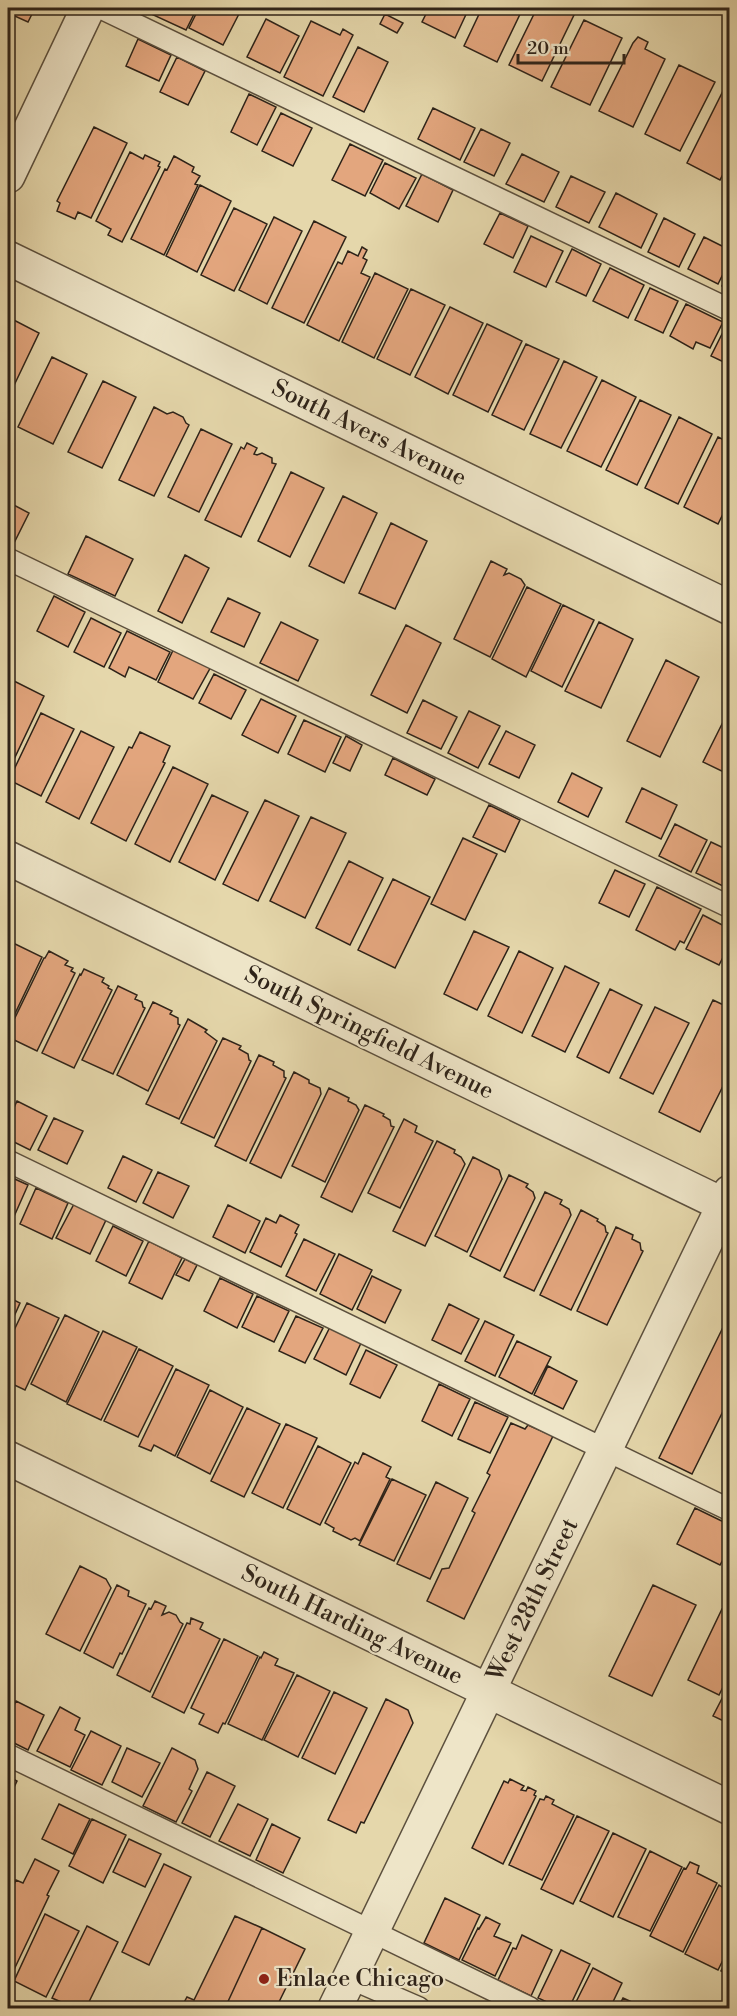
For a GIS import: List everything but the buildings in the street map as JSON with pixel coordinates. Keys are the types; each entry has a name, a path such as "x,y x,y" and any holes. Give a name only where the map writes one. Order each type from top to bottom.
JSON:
{"street":[{"path":"8,176 88,8"},
{"name":"South Avers Avenue","path":"8,258 729,608"},
{"name":"South Springfield Avenue","path":"8,858 727,1202"},
{"name":"West 28th Street","path":"335,2008 727,1202"},
{"name":"South Harding Avenue","path":"8,1458 729,1808"}],"lane":[{"path":"101,8 729,310"},
{"path":"8,559 729,907"},
{"path":"8,1161 729,1510"},
{"path":"8,1755 530,2008"},
{"path":"350,1978 418,2008"}],"place":[{"name":"Enlace Chicago","path":"264,1979"}]}
